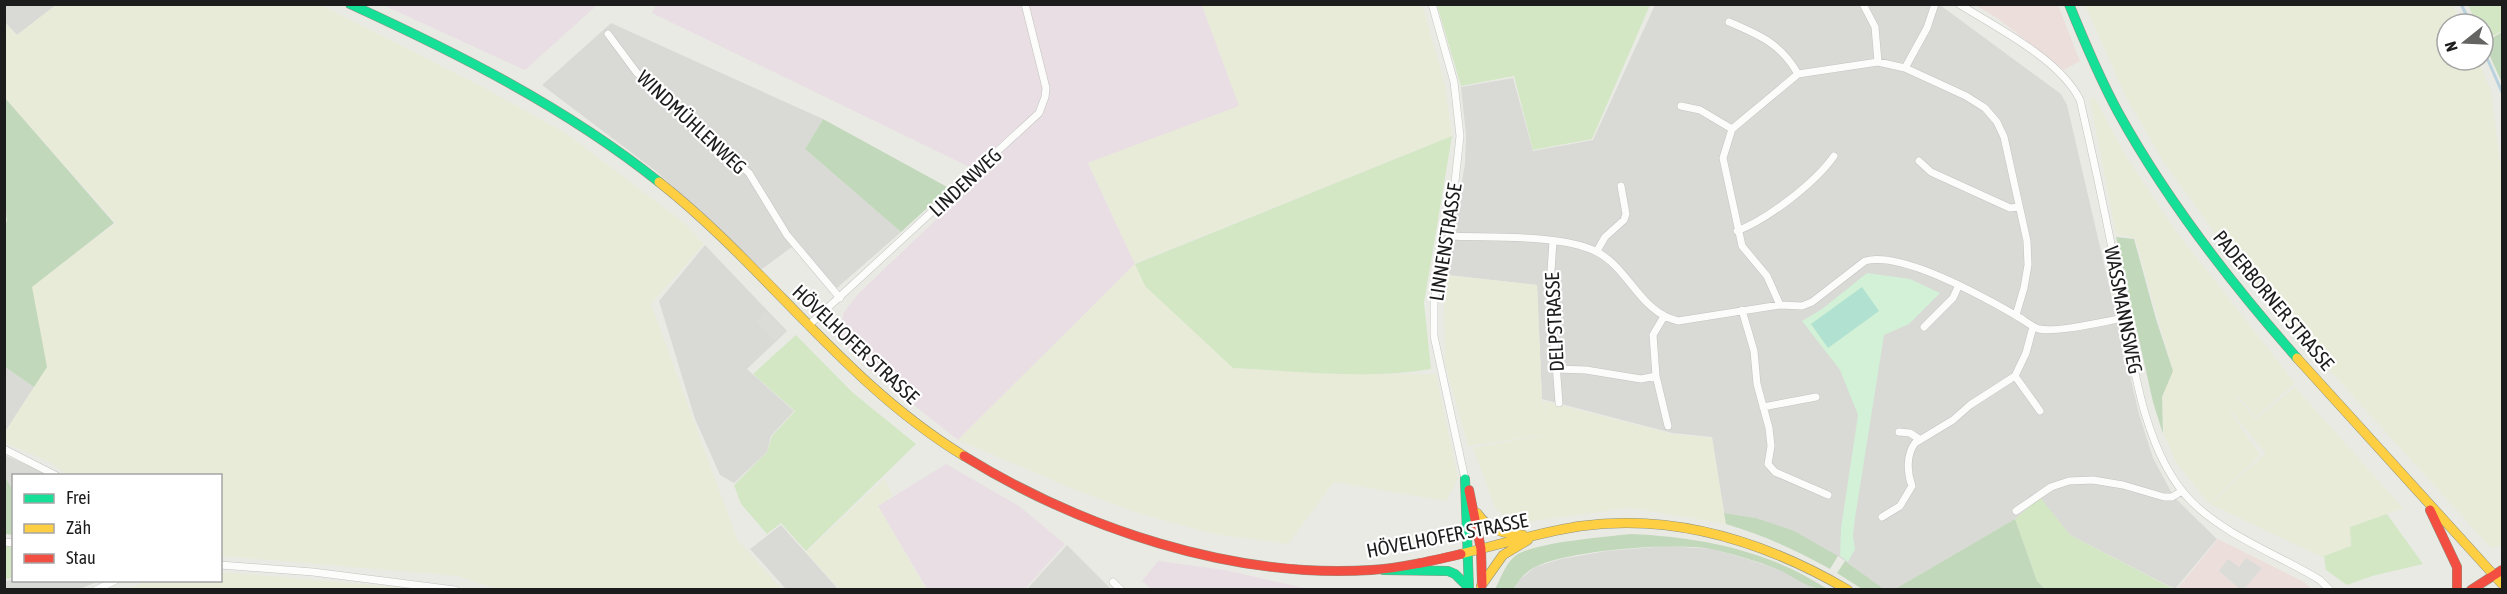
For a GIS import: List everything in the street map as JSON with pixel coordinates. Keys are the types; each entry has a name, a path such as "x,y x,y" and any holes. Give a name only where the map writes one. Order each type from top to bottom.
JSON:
{"main road":[{"name":"HÖVELHOFER STRASSE","path":"350,4 510,82 607,141 696,213 871,387 913,422 967,459 1034,496 1087,519 1148,539 1215,556 1325,571 1377,569 1468,553 1535,535 1582,526 1629,521 1684,527 1753,543 1789,557 1848,590"},
{"name":"PADERBORNER STRASSE","path":"2069,4 2083,43 2111,103 2131,138 2188,222 2284,344 2427,502 2498,572 2502,584"},
{"path":"1465,479 1474,508 1481,549 1481,587"},
{"path":"1465,479 1469,589"},
{"path":"2427,502 2457,567 2457,590"},
{"path":"1474,508 1483,523 1503,534 1535,535"},
{"path":"1481,587 1503,555 1535,535"},
{"path":"1377,569 1396,573 1440,570 1454,573 1469,589"},
{"path":"2471,590 2498,572"},
{"path":"2494,590 2502,584"}],"street":[{"name":"LINDENWEG","path":"808,326 1039,113 1046,88 1025,4"},
{"name":"LINNENSTRASSE","path":"1432,4 1454,82 1460,136 1449,236 1434,302 1434,336 1465,479"},
{"path":"1863,4 1875,27 1878,62"},
{"path":"1905,68 1919,46 1935,4"},
{"name":"WASSMANNSWEG","path":"1959,4 2044,59 2075,89 2080,100 2099,181 2144,413 2159,455 2182,491 2219,525 2320,579 2330,590"},
{"path":"1729,22 1766,38 1789,58 1798,74"},
{"name":"WINDMÜHLENWEG","path":"608,34 638,73 742,165 788,235 840,298"},
{"path":"1780,305 1767,276 1742,246 1737,231 1723,158 1732,129 1798,74 1878,62 1905,68 1966,96 1985,108 1997,122 2004,137 2027,241 2028,265 2016,315"},
{"path":"1681,106 1700,110 1732,129"},
{"path":"1737,231 1756,224 1824,171 1834,156"},
{"path":"1919,161 1931,172 2010,208 2019,207"},
{"path":"1597,251 1605,237 1624,220 1626,214 1621,186"},
{"path":"1449,236 1553,241 1576,244 1597,251 1616,268 1652,309 1663,318 1678,321 1780,305 1802,306 1812,302 1856,268 1875,259 1890,259 1909,264 1958,286 2041,330 2126,318"},
{"name":"DELPSTRASSE","path":"1553,241 1550,286 1559,403"},
{"path":"1924,327 1953,298 1958,286"},
{"path":"1742,310 1754,351 1757,384 1769,428 1771,446 1768,464 1774,472 1828,495"},
{"path":"1663,318 1653,335 1656,376 1668,426"},
{"path":"1882,517 1900,506 1912,486 1907,473 1912,447 1919,439 1937,431 1970,405 2015,376 2026,353 2033,327"},
{"path":"1556,369 1586,370 1641,379 1656,376"},
{"path":"2015,376 2040,411"},
{"path":"1763,407 1816,397"},
{"path":"1899,432 1910,433 1919,439"},
{"path":"4,449 53,474"},
{"path":"2016,511 2051,487 2069,482 2093,480 2123,485 2164,497 2172,497 2182,491"},
{"path":"222,565 313,572 455,590"},
{"path":"96,590 112,582"},
{"path":"1113,582 1121,590"}],"shaded area":[{"path":"595,4 596,6 525,70 383,5"},
{"path":"656,4 1202,5 1240,106 1088,163 1135,264 958,440 872,372 846,345 841,327 844,312 859,293 984,174 652,13"},
{"path":"4,5 56,5 17,35 5,22"},
{"path":"1655,5 1940,5 2061,94 2067,105 2139,414 2153,458 2174,497 2217,539 2175,589 2070,535 2039,497 2015,519 1895,589 1884,589 1838,556 1756,518 1724,513 1712,437 1672,433 1542,399 1537,285 1447,275 1465,164 1466,135 1461,87 1513,78 1533,151 1593,140"},
{"path":"1975,5 2058,5 2080,61 2064,70 1997,18"},
{"path":"611,23 823,119 805,149 901,232 837,288 796,244 762,269 657,172 542,85"},
{"path":"705,245 787,331 747,369 794,411 771,436 767,452 734,483 720,475 695,419 659,301"},
{"path":"765,312 785,331 775,341 756,322"},
{"path":"5,367 34,387 5,432"},
{"path":"4,455 48,474 12,474 12,488 5,477"},
{"path":"946,464 1019,506 1065,544 1025,589 927,589 878,506"},
{"path":"781,525 838,589 786,589 750,549"},
{"path":"2218,539 2304,582 2312,589 2176,590"},
{"path":"1067,545 1111,589 1027,589"},
{"path":"1668,546 1713,549 1778,569 1816,589 1514,590 1516,583 1535,567 1561,559 1607,551"},
{"path":"2246,558 2262,568 2244,589 2240,589 2219,571 2228,559 2239,567"},
{"path":"1158,561 1225,570 1309,589 1151,589 1142,581"},
{"path":"5,581 97,582 80,589 5,589"}],"green space":[{"path":"1422,4 1445,85 1452,136 1135,263 1233,368 1356,374 1436,374 1458,479 1446,501 1334,482 1288,544 1214,534 1141,514 1076,490 958,440 1135,264 1088,163 1239,106 1202,5"},
{"path":"1437,4 1650,5 1592,139 1533,150 1514,76 1461,86"},
{"path":"56,5 321,5 481,86 567,134 684,223 704,244 651,304 737,539 781,589 498,589 458,576 222,556 222,474 66,474 50,462 5,443 5,432 47,367 31,287 116,223 5,98 4,22 17,35"},
{"path":"2085,5 2452,5 2456,12 2435,12 2435,72 2483,72 2491,91 2502,178 2502,546 2491,548 2253,286 2163,161 2125,95"},
{"path":"2468,5 2502,5 2502,31 2495,35 2495,12 2471,12"},
{"path":"2502,32 2502,83 2495,67 2495,36"},
{"path":"5,98 114,223 32,287 47,367 34,387 5,367 5,221 7,222 4,192"},
{"path":"2095,98 2124,153 2175,230 2295,383 2256,417 2236,396 2256,419 2295,387 2403,508 2350,527 2350,546 2322,557 2210,504 2266,453 2225,405 2260,455 2209,504 2176,462 2164,434 2162,397 2173,371 2135,238 2116,234 2090,99"},
{"path":"823,119 949,188 901,232 805,149"},
{"path":"1452,136 1424,303 1431,369 1358,374 1233,368 1145,286 1135,264"},
{"path":"2116,237 2134,239 2173,371 2162,397 2163,434 2153,402"},
{"path":"1867,273 1910,279 1940,293 1909,324 1884,335 1855,518 1853,536 1855,549 1848,562 1840,556 1841,528 1858,415 1840,370 1802,321 1822,309"},
{"path":"1447,275 1537,285 1542,399 1546,416 1544,401 1672,434 1712,438 1726,524 1630,508 1512,524 1495,507 1473,448 1550,434 1468,446 1445,364 1444,303"},
{"path":"1862,287 1879,311 1828,348 1811,324"},
{"path":"796,335 852,392 916,444 806,551 781,523 767,534 741,504 734,485 767,452 772,436 795,411 753,374"},
{"path":"5,477 12,488 12,535 5,534"},
{"path":"884,479 893,496 878,506 926,589 839,589 806,552"},
{"path":"2040,497 2070,535 2172,588 2045,589 2037,581 2015,519"},
{"path":"1724,513 1756,518 1794,531 1838,556 1830,569 1779,544 1726,524"},
{"path":"2387,514 2423,564 2372,576 2347,585 2326,570 2324,556 2351,546 2350,527"},
{"path":"2015,519 2037,581 2045,589 1895,589"},
{"path":"1631,534 1682,538 1733,548 1781,564 1827,589 1807,585 1777,569 1739,556 1699,547 1677,546 1598,552 1551,561 1529,571 1514,589 1495,589 1504,570 1518,554 1541,546"},
{"path":"4,543 12,544 11,578 5,579"},
{"path":"1845,561 1884,589 1862,589 1837,573"},
{"path":"222,572 419,589 128,589 145,582 222,582"}],"waterway":[{"path":"2461,4 2465,12"},
{"path":"2493,72 2502,92"}],"traffic: fast":[{"path":"350,4 431,42 549,106 659,182"},
{"path":"2069,4 2111,99 2157,177 2224,270 2297,358"},
{"path":"1465,479 1469,590"},
{"path":"1383,570 1448,571 1455,574 1469,588"}],"traffic: slow":[{"path":"659,182 736,251 881,394 921,427 964,456"},
{"path":"2297,358 2502,584"},
{"path":"1477,513 1497,530 1523,535"},
{"path":"1461,554 1581,526 1617,523 1652,524 1720,535 1753,545 1817,573 1848,590"},
{"path":"1481,586 1503,555 1528,540"}],"traffic: jam":[{"path":"964,456 1009,482 1108,526 1212,557 1265,566 1318,571 1382,569 1461,554"},
{"path":"1469,490 1481,549 1482,585"},
{"path":"2430,510 2457,567 2457,590"},
{"path":"2471,590 2502,570"}]}
